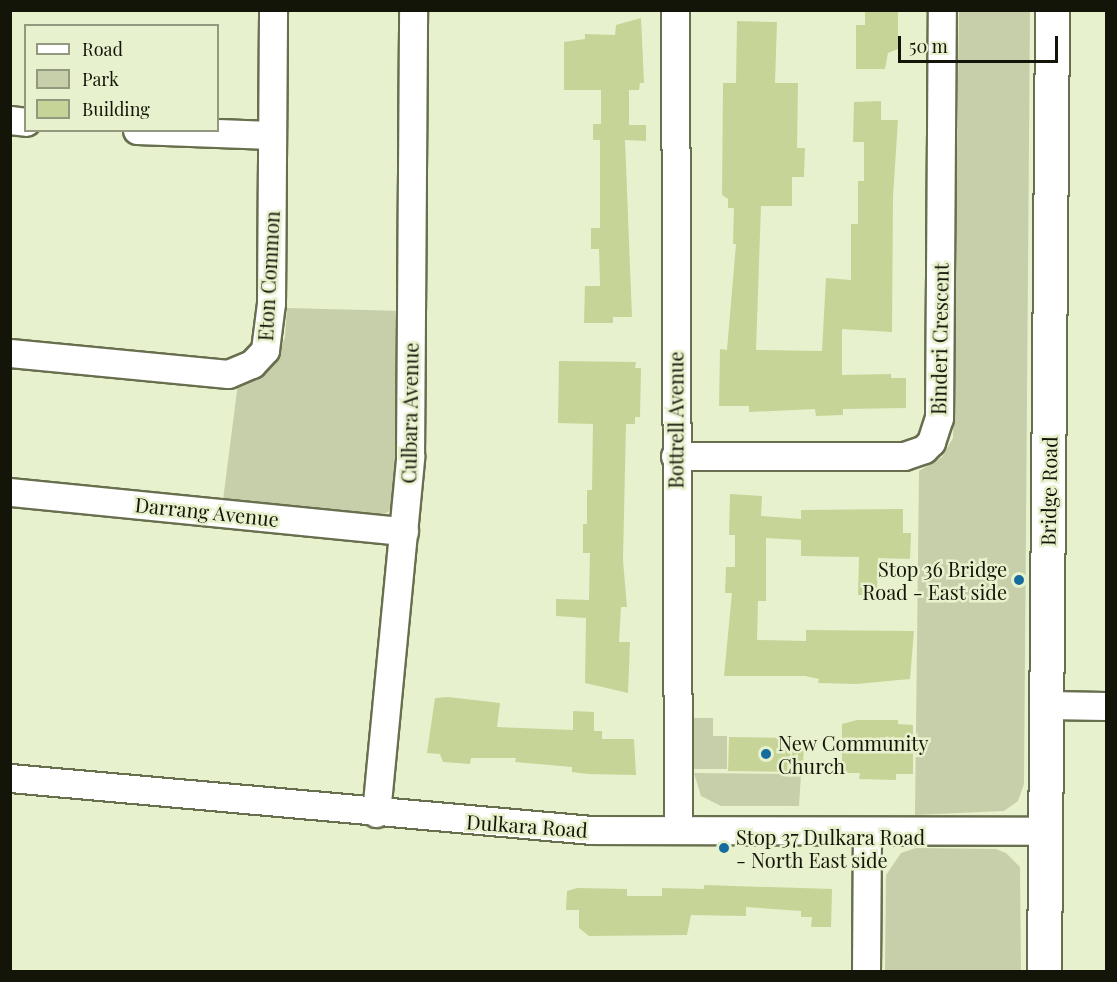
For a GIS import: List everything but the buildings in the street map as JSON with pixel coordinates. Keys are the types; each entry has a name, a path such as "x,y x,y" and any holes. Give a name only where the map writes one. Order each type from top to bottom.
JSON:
{"main road":[{"name":"Bridge Road","path":"1044,972 1052,10"}],"street":[{"name":"Eton Common","path":"10,353 228,374 252,364 265,350 269,333 273,10"},
{"name":"Culbara Avenue","path":"376,813 410,457 413,10"},
{"name":"Bottrell Avenue","path":"675,10 678,829"},
{"name":"Binderi Crescent","path":"675,456 904,456 924,449 932,441 939,418 942,10"},
{"path":"191,132 271,135"},
{"name":"Darrang Avenue","path":"10,492 404,531"},
{"path":"1047,705 1107,706"},
{"name":"Dulkara Road","path":"10,778 376,813 591,830 1046,831"},
{"path":"866,972 867,832"}],"green space":[{"path":"959,11 1030,11 1024,784 1018,801 1004,811 915,815 919,471 942,457 953,438"},
{"path":"287,308 404,311 396,508 380,516 223,500 238,383 260,376 277,360 285,337"},
{"path":"694,718 713,718 713,736 727,736 727,769 694,769"},
{"path":"694,773 801,774 799,806 721,806 701,796"},
{"path":"916,848 996,849 1006,853 1020,867 1021,971 885,971 886,875 901,853"}],"place":[{"name":"Stop 36 Bridge Road - East side","path":"1019,580"},
{"name":"New Community Church","path":"766,754"},
{"name":"Stop 37 Dulkara Road - North East side","path":"724,848"}]}
